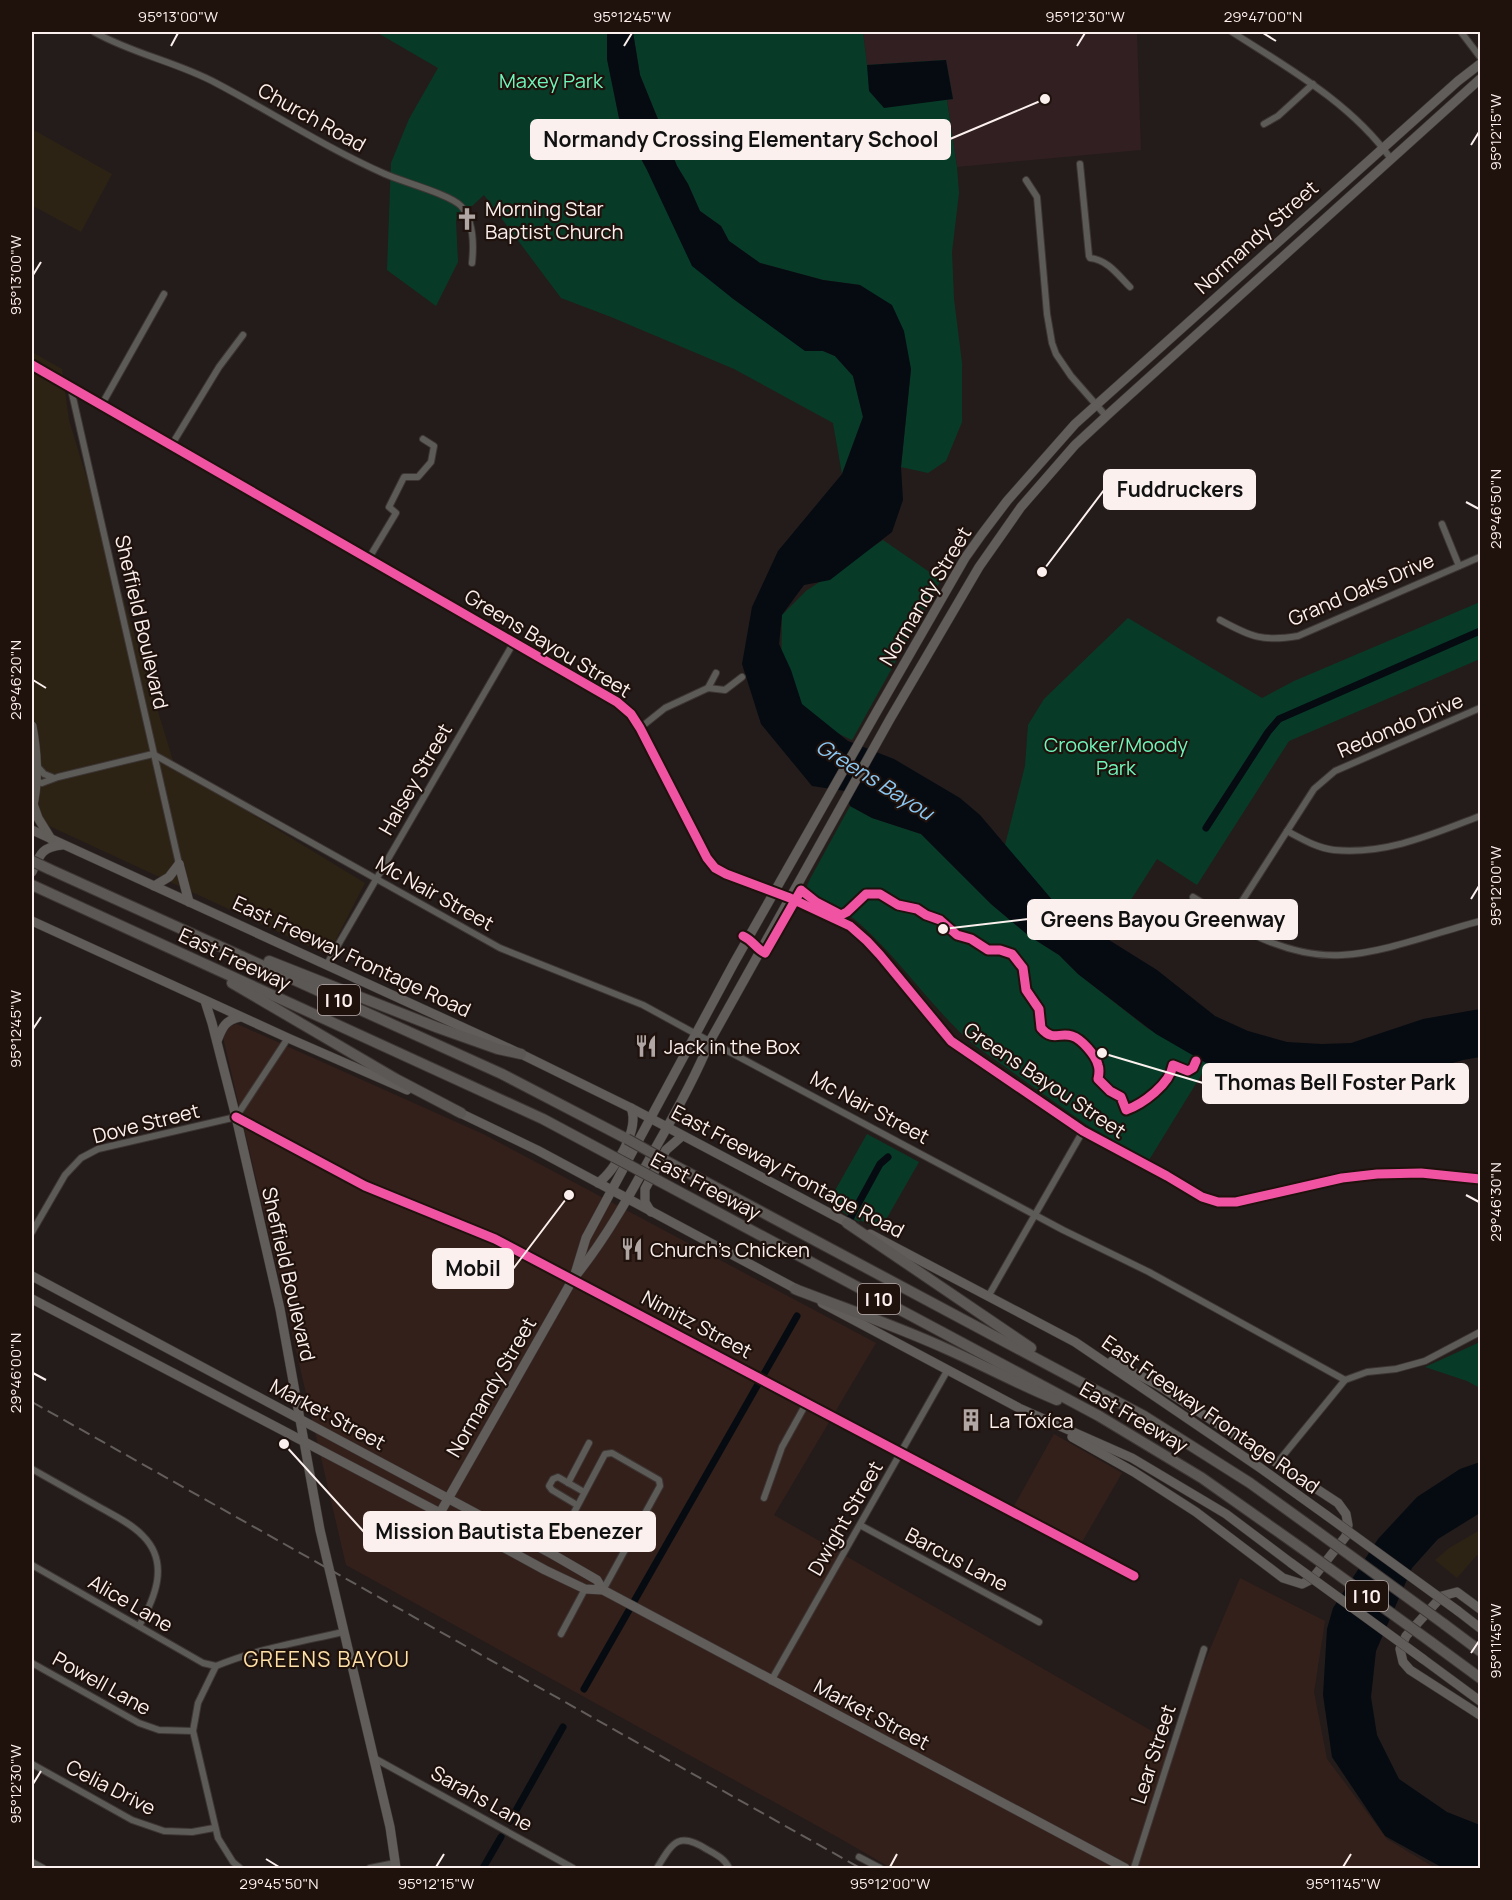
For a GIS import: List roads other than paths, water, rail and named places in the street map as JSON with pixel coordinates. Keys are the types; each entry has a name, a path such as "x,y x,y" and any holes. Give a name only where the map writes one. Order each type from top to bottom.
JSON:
{"highway":[{"name":"East Freeway","path":"32,861 502,1074 1065,1372 1144,1416 1250,1483 1480,1651"},
{"name":"East Freeway","path":"32,885 543,1119 1099,1416 1202,1478 1480,1678"},
{"path":"148,913 436,1027 498,1049 521,1054"},
{"path":"174,950 396,1079 461,1113"},
{"path":"848,1223 1065,1372"},
{"path":"795,1288 950,1350 1021,1385 1099,1416"}],"main road":[{"name":"Normandy Street","path":"573,1279 586,1238 696,1034 876,713 965,558 982,534 1075,424 1458,81 1480,64"},
{"name":"Normandy Street","path":"440,1513 573,1279 594,1253 628,1200 695,1077 710,1041 890,718 979,567 1015,516 1075,445 1480,79"},
{"path":"1251,266 1261,278"},
{"path":"1176,333 1187,345"},
{"path":"32,726 36,765 32,806 51,839"},
{"name":"East Freeway Frontage Road","path":"32,830 521,1054 631,1108 1076,1342 1326,1515 1480,1628"},
{"path":"32,872 39,855 44,850 50,846 64,845"},
{"path":"154,886 170,877 179,864"},
{"name":"Sheffield Boulevard","path":"179,864 189,902"},
{"path":"32,921 205,1001 461,1113 537,1150 1019,1408 1158,1487 1196,1512 1282,1578 1302,1584 1312,1580 1347,1536 1346,1514 1338,1503 1158,1385 1076,1342"},
{"name":"Sheffield Boulevard","path":"205,1001 236,1117 280,1309 320,1530 390,1827 395,1866"},
{"path":"217,1041 224,1024 231,1019 241,1017"},
{"path":"598,1183 611,1172 633,1129 634,1114 631,1108"},
{"path":"651,1212 645,1203 645,1189 666,1150 682,1136"},
{"name":"Market Street","path":"32,1276 552,1554 597,1580 603,1590"},
{"name":"Market Street","path":"32,1299 545,1570 585,1589 603,1590 1125,1869"},
{"path":"1019,1408 1132,1458 1226,1514 1480,1701"},
{"path":"1480,1609 1457,1592 1442,1596 1406,1636 1400,1649 1403,1662 1410,1670 1480,1715"}],"street":[{"name":"Church Road","path":"94,32 136,52 197,74 333,150 460,205 468,218 474,241 472,263"},
{"path":"1232,32 1313,84 1358,122 1391,159"},
{"path":"1461,32 1480,57"},
{"path":"1264,124 1278,116 1313,84"},
{"path":"1080,164 1089,256 1107,264 1130,287"},
{"path":"1026,180 1037,197 1047,314 1052,343 1056,354 1071,376 1106,416"},
{"path":"101,406 164,294"},
{"path":"171,446 219,367 243,335"},
{"name":"Greens Bayou Street","path":"32,365 616,702 631,714 640,728 706,858 715,868 790,898 850,926 880,955 951,1041 1083,1131 1202,1197 1218,1202 1236,1202 1342,1178 1377,1174 1421,1173 1480,1179"},
{"name":"Sheffield Boulevard","path":"71,389 179,864"},
{"path":"369,558 396,513 388,507 404,477 418,477 431,462 434,446 423,439"},
{"path":"1442,524 1459,566"},
{"name":"Grand Oaks Drive","path":"1220,620 1242,633 1259,638 1277,640 1298,636 1480,557"},
{"name":"Halsey Street","path":"327,964 514,642"},
{"path":"708,688 716,673"},
{"path":"640,728 665,708 708,688 725,690 742,677"},
{"name":"Redondo Drive","path":"1230,920 1314,789 1335,771 1480,708"},
{"path":"34,781 42,783 54,778 153,754"},
{"name":"Mc Nair Street","path":"153,754 500,948 643,1005 1034,1214 1158,1277 1345,1380"},
{"path":"36,765 45,774 54,778"},
{"path":"1287,831 1308,843 1332,850 1365,850 1394,846 1480,816"},
{"path":"1193,897 1252,934 1281,946 1311,953 1339,956 1365,953 1480,921"},
{"path":"236,1117 288,1038"},
{"name":"Dove Street","path":"32,1232 65,1175 81,1158 99,1149 236,1117"},
{"name":"Nimitz Street","path":"236,1117 365,1186 476,1231 573,1279 1134,1576"},
{"path":"989,1295 1083,1131"},
{"path":"1277,1463 1345,1380 1367,1372 1396,1369 1425,1361 1480,1332"},
{"name":"Dwight Street","path":"771,1681 947,1371"},
{"path":"764,1498 782,1447 807,1402"},
{"path":"568,1483 589,1443"},
{"path":"552,1554 605,1454 609,1453 661,1482 603,1590"},
{"path":"32,1469 128,1524 144,1537 152,1548 156,1559 158,1583 150,1607 139,1626"},
{"path":"578,1505 549,1486 555,1477 584,1492"},
{"path":"570,1519 626,1549"},
{"name":"Barcus Lane","path":"860,1525 1039,1622"},
{"name":"Alice Lane","path":"32,1565 203,1663 216,1666"},
{"path":"561,1634 585,1589"},
{"path":"240,1869 223,1847 214,1827 193,1731 198,1703 216,1666 259,1650 343,1632"},
{"name":"Lear Street","path":"1134,1869 1204,1649"},
{"name":"Powell Lane","path":"32,1663 139,1724 159,1730 193,1731"},
{"name":"Sarahs Lane","path":"374,1758 573,1869"},
{"name":"Celia Drive","path":"32,1764 132,1820 164,1831 192,1832 214,1827"},
{"path":"657,1869 670,1847 682,1840 693,1840 726,1862 729,1869"},
{"path":"859,1857 880,1869"},
{"path":"32,1862 43,1869"},
{"path":"370,1869 395,1866"}],"water":[{"name":"Greens Bayou","path":"607,32 633,32 640,75 677,166 700,211 721,226 729,241 760,263 823,280 860,285 892,305 904,331 911,369 901,467 903,500 892,532 830,580 804,585 782,615 779,644 791,670 802,704 848,741 894,759 960,798 980,815 1054,902 1085,925 1157,970 1215,1016 1248,1031 1287,1042 1322,1044 1351,1043 1423,1019 1480,1009 1480,1057 1376,1085 1343,1086 1308,1091 1281,1088 1208,1064 1156,1034 1078,974 1059,955 1029,936 991,904 921,834 872,818 850,806 845,791 812,786 761,724 742,664 752,607 778,551 842,474 863,417 853,376 835,356 823,351 805,351 692,266 646,168 619,118 607,59"},
{"path":"946,60 953,99 884,108 869,91 867,65"},
{"path":"1480,1462 1480,1513 1438,1539 1412,1568 1376,1651 1371,1697 1377,1735 1399,1779 1447,1812 1480,1825 1480,1868 1443,1868 1385,1836 1332,1757 1323,1695 1327,1629 1333,1608 1378,1539 1417,1497 1460,1469"}],"waterway":[{"path":"1206,828 1268,732 1279,719 1480,631"},
{"path":"851,1217 880,1164 888,1157"},
{"path":"584,1689 797,1316"},
{"path":"510,1821 563,1727"},
{"path":"483,1868 501,1837"}],"railway":[{"path":"32,1402 860,1868"}],"place":[{"name":"Normandy Crossing Elementary School","path":"1045,99"},
{"name":"Morning Star Baptist Church","path":"467,219"},
{"name":"Fuddruckers","path":"1042,572"},
{"name":"Greens Bayou Greenway","path":"943,929"},
{"name":"Jack in the Box","path":"646,1046"},
{"name":"Thomas Bell Foster Park","path":"1102,1053"},
{"name":"Mobil","path":"569,1195"},
{"name":"Church's Chicken","path":"632,1249"},
{"name":"La Tóxíca","path":"971,1420"},
{"name":"Mission Bautista Ebenezer","path":"284,1444"}],"district":[{"name":"GREENS BAYOU","path":"327,1659"}],"park label":[{"name":"Maxey Park","path":"551,80"},
{"name":"Crooker/Moody Park","path":"1116,756"}]}
